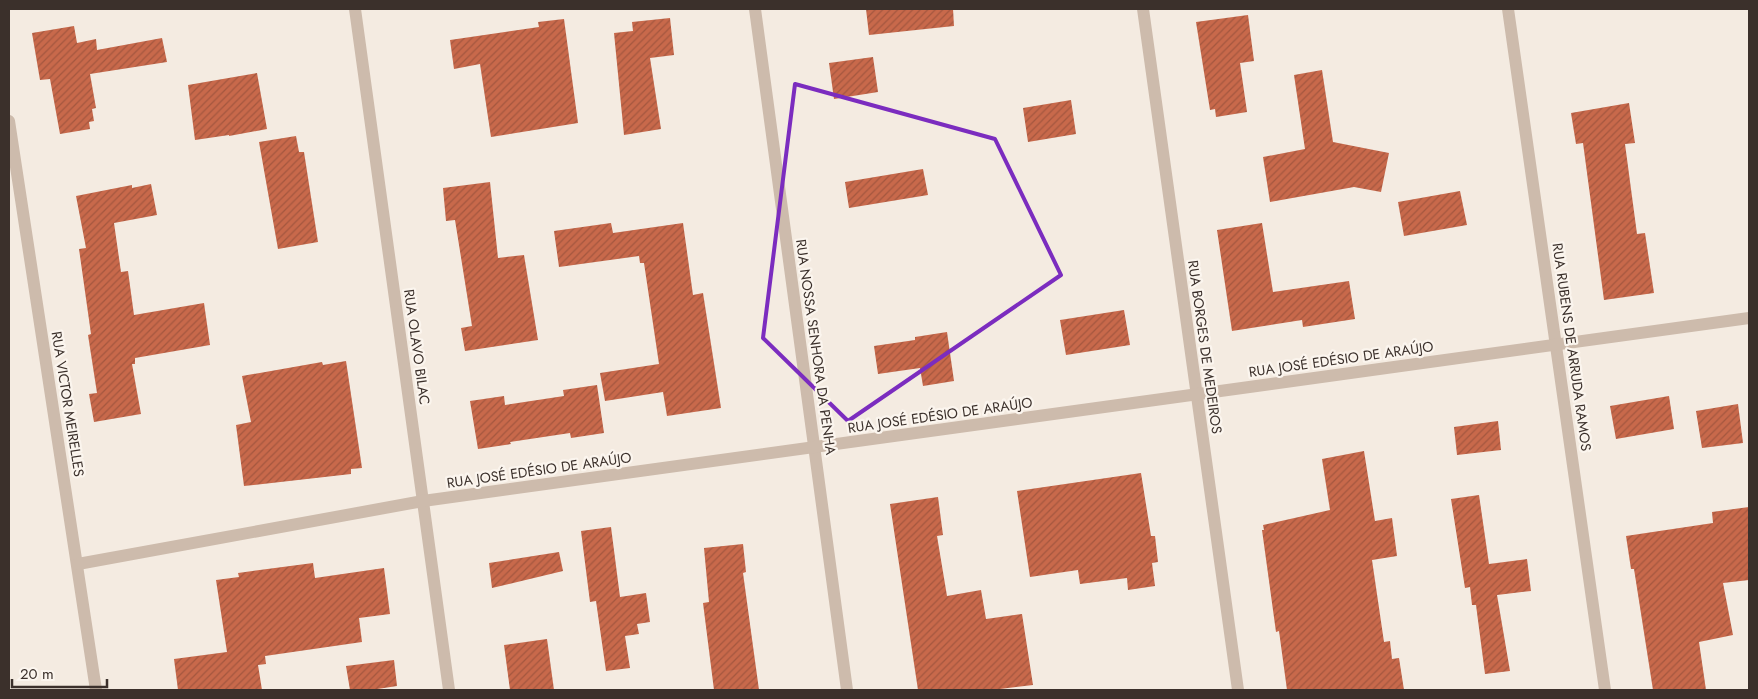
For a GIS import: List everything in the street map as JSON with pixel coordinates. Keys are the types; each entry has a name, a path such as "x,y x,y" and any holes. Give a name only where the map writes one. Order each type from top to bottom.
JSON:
{"street":[{"name":"RUA OLAVO BILAC","path":"355,9 449,690"},
{"name":"RUA NOSSA SENHORA DA PENHA","path":"755,9 847,690"},
{"name":"RUA BORGES DE MEDEIROS","path":"1143,9 1238,690"},
{"name":"RUA RUBENS DE ARRUDA RAMOS","path":"1508,9 1605,690"},
{"name":"RUA VICTOR MEIRELLES","path":"9,122 96,690"},
{"name":"RUA JOSÉ EDÉSIO DE ARAÚJO","path":"78,564 423,502 1749,318"}],"highlighted area":[{"path":"795,84 995,139 1061,275 848,421 763,338"}],"building":[{"path":"866,9 953,9 954,26 869,35"},
{"path":"1248,15 1254,61 1240,63 1247,112 1216,117 1215,109 1210,110 1196,22"},
{"path":"670,18 674,55 650,58 661,129 624,135 614,33 633,31 632,22"},
{"path":"564,19 578,123 491,137 480,64 454,69 450,40 539,27 538,22"},
{"path":"74,26 77,43 96,39 97,50 162,38 167,62 90,74 96,108 92,109 94,121 89,122 90,129 60,134 50,79 40,80 32,33"},
{"path":"873,57 878,92 834,99 829,63"},
{"path":"1322,70 1333,142 1389,153 1381,192 1354,187 1270,202 1263,157 1305,149 1294,75"},
{"path":"257,73 267,129 195,140 188,85"},
{"path":"1071,100 1076,134 1028,142 1023,108"},
{"path":"1629,103 1635,143 1625,144 1637,234 1645,233 1654,293 1604,300 1583,143 1576,144 1571,113"},
{"path":"296,136 299,152 304,152 318,242 278,249 259,142"},
{"path":"923,169 928,195 849,208 845,182"},
{"path":"490,182 498,258 524,255 538,340 465,351 461,328 472,326 455,220 446,221 443,188"},
{"path":"151,184 157,215 114,223 121,272 128,271 134,315 204,303 210,345 135,358 135,364 132,364 141,414 94,422 89,394 97,393 88,335 91,334 79,249 86,248 76,196 132,185 132,188"},
{"path":"1460,191 1467,225 1404,236 1398,202"},
{"path":"611,223 613,233 683,223 693,295 703,293 721,408 667,416 663,392 605,401 600,373 659,364 644,263 640,263 639,256 559,267 554,231"},
{"path":"1262,223 1273,292 1349,281 1355,319 1303,327 1302,320 1232,331 1217,230"},
{"path":"1124,310 1130,345 1066,355 1060,320"},
{"path":"947,332 954,381 923,386 920,368 878,374 874,346 915,340 915,337"},
{"path":"346,361 362,468 351,469 351,474 244,486 236,425 251,422 242,376 322,362 323,365"},
{"path":"597,385 604,433 571,438 570,433 478,449 470,401 504,396 505,405 564,396 563,390"},
{"path":"1669,396 1674,429 1616,439 1610,406"},
{"path":"1738,404 1743,443 1702,448 1696,411"},
{"path":"1498,421 1501,450 1457,455 1454,427"},
{"path":"1364,451 1375,521 1392,518 1397,556 1372,560 1384,642 1390,641 1392,659 1399,658 1404,690 1287,690 1279,631 1276,632 1262,530 1264,530 1263,525 1330,510 1322,459"},
{"path":"1141,473 1151,536 1155,536 1158,562 1152,563 1155,586 1128,590 1127,578 1080,584 1078,570 1030,577 1017,491"},
{"path":"1479,495 1489,564 1527,559 1531,591 1497,595 1510,671 1485,674 1476,605 1472,605 1470,587 1465,588 1451,499"},
{"path":"938,497 943,535 937,536 947,596 981,590 986,619 1022,614 1033,685 992,690 918,690 890,504"},
{"path":"1749,507 1749,580 1723,583 1733,635 1699,642 1706,690 1653,690 1634,569 1631,569 1626,536 1713,523 1712,512"},
{"path":"611,527 620,597 646,593 650,622 637,624 639,634 625,636 630,668 606,671 596,601 590,602 581,531"},
{"path":"743,544 746,572 743,573 759,690 714,690 703,603 709,602 704,548"},
{"path":"559,552 563,571 492,588 489,563"},
{"path":"313,563 315,578 384,568 390,614 359,618 362,642 265,656 266,664 258,665 262,690 178,690 174,659 227,652 216,580 239,577 238,573"},
{"path":"547,639 554,690 510,690 504,645"},
{"path":"394,660 397,686 371,690 350,690 346,666"}]}
